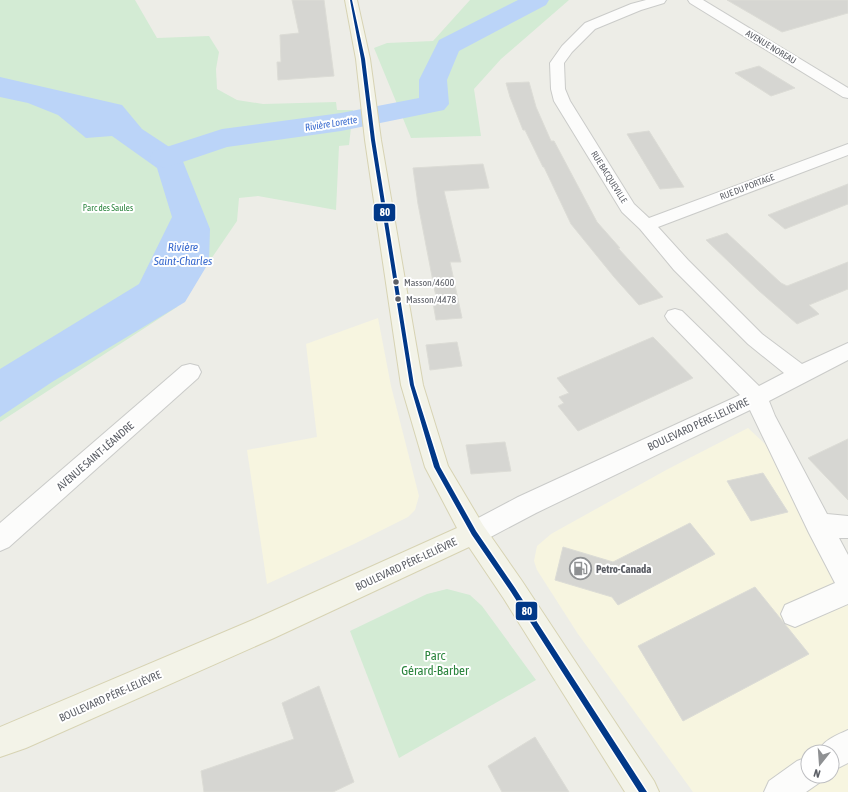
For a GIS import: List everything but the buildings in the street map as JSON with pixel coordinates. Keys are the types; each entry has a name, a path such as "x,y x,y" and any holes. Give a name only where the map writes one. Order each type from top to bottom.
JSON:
{"main road":[{"path":"351,0 362,60 373,140 412,385 437,467 474,533 513,590 643,792"},
{"name":"BOULEVARD PÈRE-LELIÈVRE","path":"0,742 15,737 272,625 444,544 474,533"}],"street":[{"name":"RUE BACQUEVILLE","path":"660,0 636,6 590,26 567,49 557,63 558,89 562,101 628,208 646,225 681,265 754,339 801,375"},
{"name":"AVENUE NOREAU","path":"694,0 848,94"},
{"name":"RUE DU PORTAGE","path":"646,225 848,149"},
{"path":"674,316 756,397 764,417 848,581"},
{"name":"BOULEVARD PÈRE-LELIÈVRE","path":"474,533 527,505 756,397 848,351"},
{"name":"AVENUE SAINT-LÉANDRE","path":"0,539 190,372"},
{"path":"818,525 848,527"},
{"path":"795,614 848,591"},
{"path":"780,792 800,778"}],"shaded area":[{"path":"378,318 391,386 419,496 415,510 408,517 354,544 267,584 247,450 317,437 306,344"},
{"path":"748,428 766,445 820,556 848,559 848,792 693,792 578,634 537,570 534,561 537,546 551,534 668,469"}],"green space":[{"name":"Parc des Saules","path":"0,0 135,0 157,38 209,36 219,52 216,69 217,89 237,100 263,104 336,102 337,110 353,110 349,145 339,146 336,210 258,196 239,198 237,221 209,262 209,246 177,307 0,422"},
{"path":"470,0 569,0 501,59 474,89 481,136 411,138 374,48 387,43 433,41"},
{"name":"Parc Gérard-Barber","path":"447,589 470,595 482,606 536,680 399,758 350,631 427,594"}],"water":[{"name":"Rivière Saint-Charles","path":"0,77 122,105 142,129 180,154 210,229 209,262 185,302 52,382 0,417 0,369 139,284 172,217 157,168 112,136 86,138 58,115 28,103 0,97"}],"waterway":[{"name":"Rivière Lorette","path":"165,158 222,138 341,122 434,104 433,80 448,46 537,0"}],"transit line":[{"name":"80","path":"351,0 363,59 373,140 412,385 437,467 474,533 513,590 643,792"}],"place":[{"name":"Masson/4600","path":"396,282"},
{"name":"Masson/4478","path":"398,299"},
{"name":"Petro-Canada","path":"580,569"}]}
